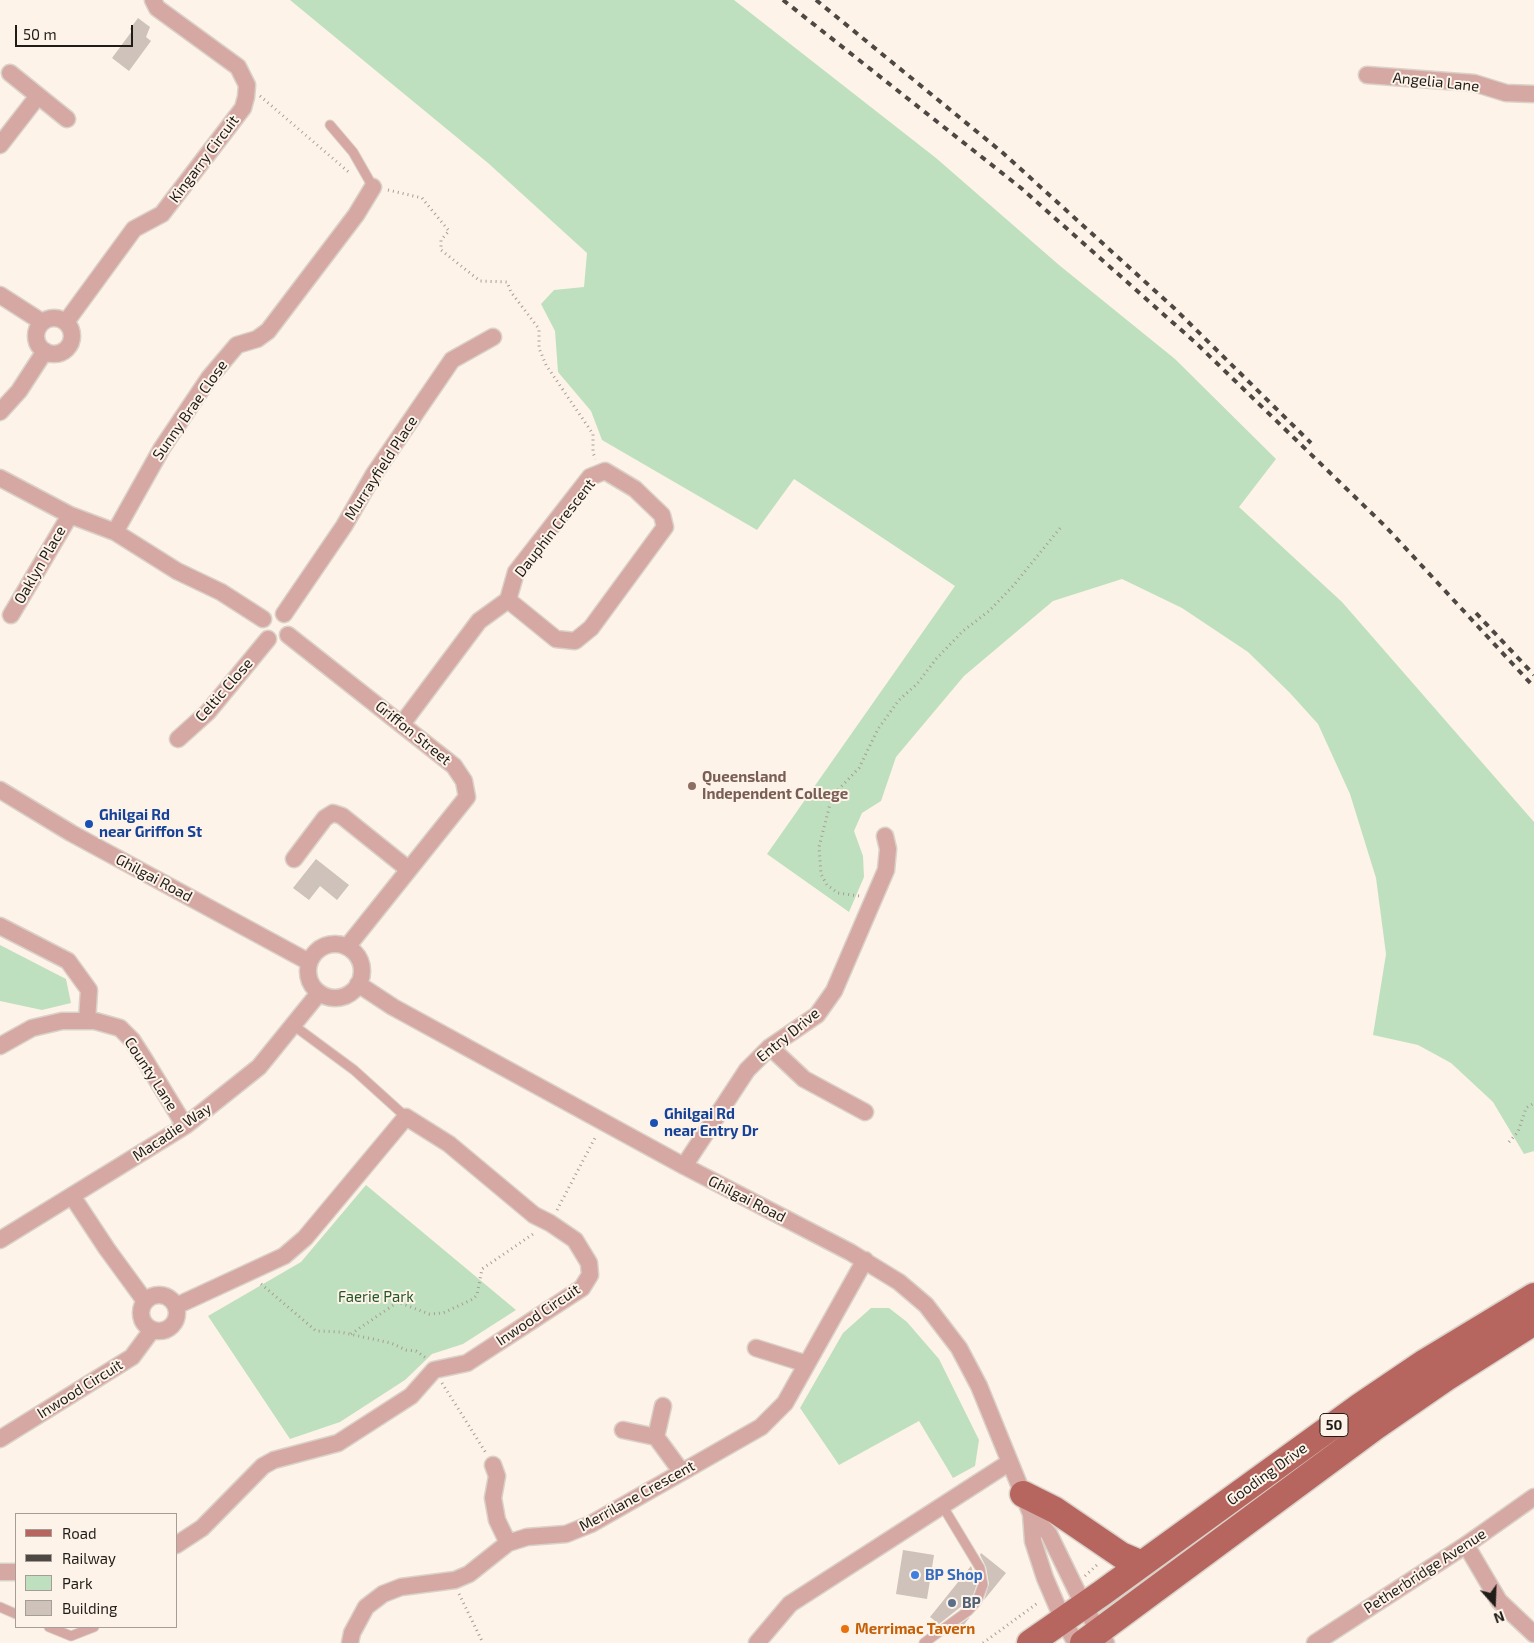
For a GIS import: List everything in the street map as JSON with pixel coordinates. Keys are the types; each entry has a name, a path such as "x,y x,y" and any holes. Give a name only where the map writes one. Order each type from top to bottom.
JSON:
{"main road":[{"name":"Gooding Drive","path":"1031,1631 1142,1564 1360,1406 1425,1362 1534,1296"},
{"name":"Gooding Drive","path":"1096,1639 1375,1427 1446,1378 1534,1322"},
{"path":"1027,1504 1055,1510 1122,1555 1142,1564"}],"street":[{"path":"154,0 157,8 238,67 247,85"},
{"path":"10,73 67,119"},
{"name":"Angelia Lane","path":"1367,76 1474,83 1506,93 1534,94"},
{"name":"Kingarry Circuit","path":"66,322 134,229 162,214 237,116 246,97 247,85"},
{"path":"0,145 38,96"},
{"name":"Sunny Brae Close","path":"115,532 162,448 208,378 237,345 257,338 268,331 356,215 373,188"},
{"path":"0,294 42,322"},
{"path":"55,318 66,322 72,333 70,344 60,353 44,351 38,344 36,338 37,329 42,322 55,318"},
{"name":"Murrayfield Place","path":"284,614 344,526 374,474 452,360 492,337"},
{"path":"0,412 19,392 44,351"},
{"name":"Dauphin Crescent","path":"604,471 635,489 662,515 665,527 591,628 575,640 556,639 508,600 516,572 590,477 604,471"},
{"path":"0,478 70,515 115,532 177,571 221,592 263,619"},
{"name":"Oaklyn Place","path":"11,615 70,515"},
{"path":"402,724 479,622 508,600"},
{"path":"272,612 284,614 290,624 288,635 279,641 268,639 261,628 263,619 272,612"},
{"name":"Griffon Street","path":"288,635 454,766 464,782 466,797 347,947"},
{"name":"Celtic Close","path":"178,739 208,712 268,639"},
{"name":"Ghilgai Road","path":"0,790 71,833 309,962"},
{"path":"294,859 325,818 333,813 342,816 408,869"},
{"name":"Entry Drive","path":"684,1166 747,1070 770,1047 817,1015 834,991 886,870 888,849 885,836"},
{"path":"0,926 68,961 89,990 87,1021"},
{"path":"339,944 347,947 354,952 361,965 358,984 352,992 338,998 320,993 310,981 309,962 318,950 326,946 339,944"},
{"name":"Ghilgai Road","path":"358,984 393,1007 684,1166 865,1260 910,1291 926,1305 948,1333 979,1386 1027,1504 1033,1541 1045,1578 1076,1603"},
{"name":"Macadie Way","path":"0,1240 185,1126 259,1067 320,993"},
{"name":"County Lane","path":"0,1046 32,1028 62,1021 87,1021 120,1028 132,1040 185,1126"},
{"path":"770,1047 804,1079 865,1112"},
{"path":"176,1306 250,1274 284,1256 305,1238 406,1118"},
{"name":"Inwood Circuit","path":"406,1118 450,1144 534,1215 575,1240 589,1262 590,1275 582,1288 467,1363 434,1370"},
{"path":"72,1196 107,1249 145,1301"},
{"name":"Merrilane Crescent","path":"350,1643 352,1633 366,1607 383,1594 400,1587 455,1580 469,1574 508,1543 527,1537 566,1534 591,1524 761,1427 785,1403 865,1260"},
{"path":"159,1295 172,1300 176,1306 177,1317 172,1326 162,1331 152,1330 142,1319 141,1310 145,1301 159,1295"},
{"name":"Inwood Circuit","path":"0,1439 132,1357 152,1330"},
{"path":"756,1348 807,1364"},
{"path":"178,1544 202,1528 263,1466 282,1457 338,1444 411,1396 434,1370"},
{"path":"656,1437 664,1406"},
{"path":"623,1430 656,1437 681,1471"},
{"path":"757,1643 790,1604 1010,1462"},
{"path":"493,1465 497,1476 493,1498 497,1520 508,1543"},
{"name":"Petherbridge Avenue","path":"1315,1643 1466,1545 1534,1497"},
{"name":"Ghilgai Road","path":"1027,1504 1050,1534 1076,1603 1076,1643"},
{"path":"1466,1545 1499,1601 1534,1634"},
{"path":"0,1572 15,1572"},
{"path":"1076,1603 1096,1639"}],"lane":[{"path":"330,124 354,152 373,188"},
{"path":"293,1025 354,1070 406,1118"},
{"path":"924,1643 968,1611 977,1601 983,1585 980,1568 942,1505"},
{"path":"0,1607 15,1614"},
{"path":"54,1628 71,1631 88,1628"}],"path":[{"path":"247,85 350,174 373,188 407,192 422,198 449,231 441,240 441,250 480,281 507,282 511,292 539,329 539,348 546,365 593,434 593,453 602,472"},
{"path":"874,899 838,892 827,885 821,874 818,847 830,804 838,790 859,768 878,728 899,700 917,684 936,659 964,631 989,611 1013,586 1061,527"},
{"path":"1509,1142 1518,1132 1526,1108 1534,1104"},
{"path":"351,1334 398,1302 429,1314 443,1313 473,1299 477,1295 482,1269 550,1223 604,1122"},
{"path":"250,1274 316,1331 351,1334 423,1354 493,1465"},
{"path":"1076,1603 1106,1556"},
{"path":"455,1580 460,1597 483,1643"},
{"path":"983,1643 1040,1602"},
{"path":"1026,1612 1031,1631"}],"green space":[{"path":"290,0 734,0 936,158 1059,265 1175,359 1276,459 1239,507 1342,602 1534,822 1534,1151 1524,1154 1493,1102 1451,1063 1418,1045 1373,1035 1386,954 1376,878 1350,794 1318,724 1290,693 1248,652 1182,608 1122,579 1053,601 964,676 896,757 881,801 862,813 854,831 863,856 864,877 849,912 767,854 955,586 794,479 757,530 602,440 591,411 558,372 555,331 541,304 554,290 584,287 587,253 488,163"},
{"path":"0,945 66,979 71,1003 42,1010 0,1001"},
{"name":"Faerie Park","path":"366,1185 516,1310 463,1344 432,1354 405,1380 340,1422 290,1439 208,1316 301,1262"},
{"path":"871,1308 889,1308 907,1322 939,1359 979,1440 975,1466 953,1478 919,1421 839,1465 800,1408 843,1333"}],"building":[{"path":"138,18 150,27 146,37 151,41 129,71 112,58 132,31 130,29"},
{"path":"316,859 349,885 337,900 320,886 309,900 293,888"},
{"name":"BP Shop","path":"903,1550 934,1555 927,1599 896,1594"},
{"path":"981,1553 1006,1573 984,1600 989,1584"},
{"path":"971,1566 977,1584 972,1598 939,1624 930,1617"},
{"path":"970,1617 955,1636 949,1632"}],"railway":[{"path":"783,0 1021,188 1197,344 1386,527 1534,687"},
{"path":"816,0 1003,153 1174,308 1311,443"},
{"path":"1476,613 1534,675"}],"place":[{"name":"Queensland Independent College","path":"692,786"},
{"name":"Ghilgai Rd near Griffon St","path":"89,824"},
{"name":"Ghilgai Rd near Entry Dr","path":"654,1123"},
{"name":"BP Shop","path":"915,1575"},
{"name":"BP","path":"952,1603"},
{"name":"Merrimac Tavern","path":"845,1629"}]}
